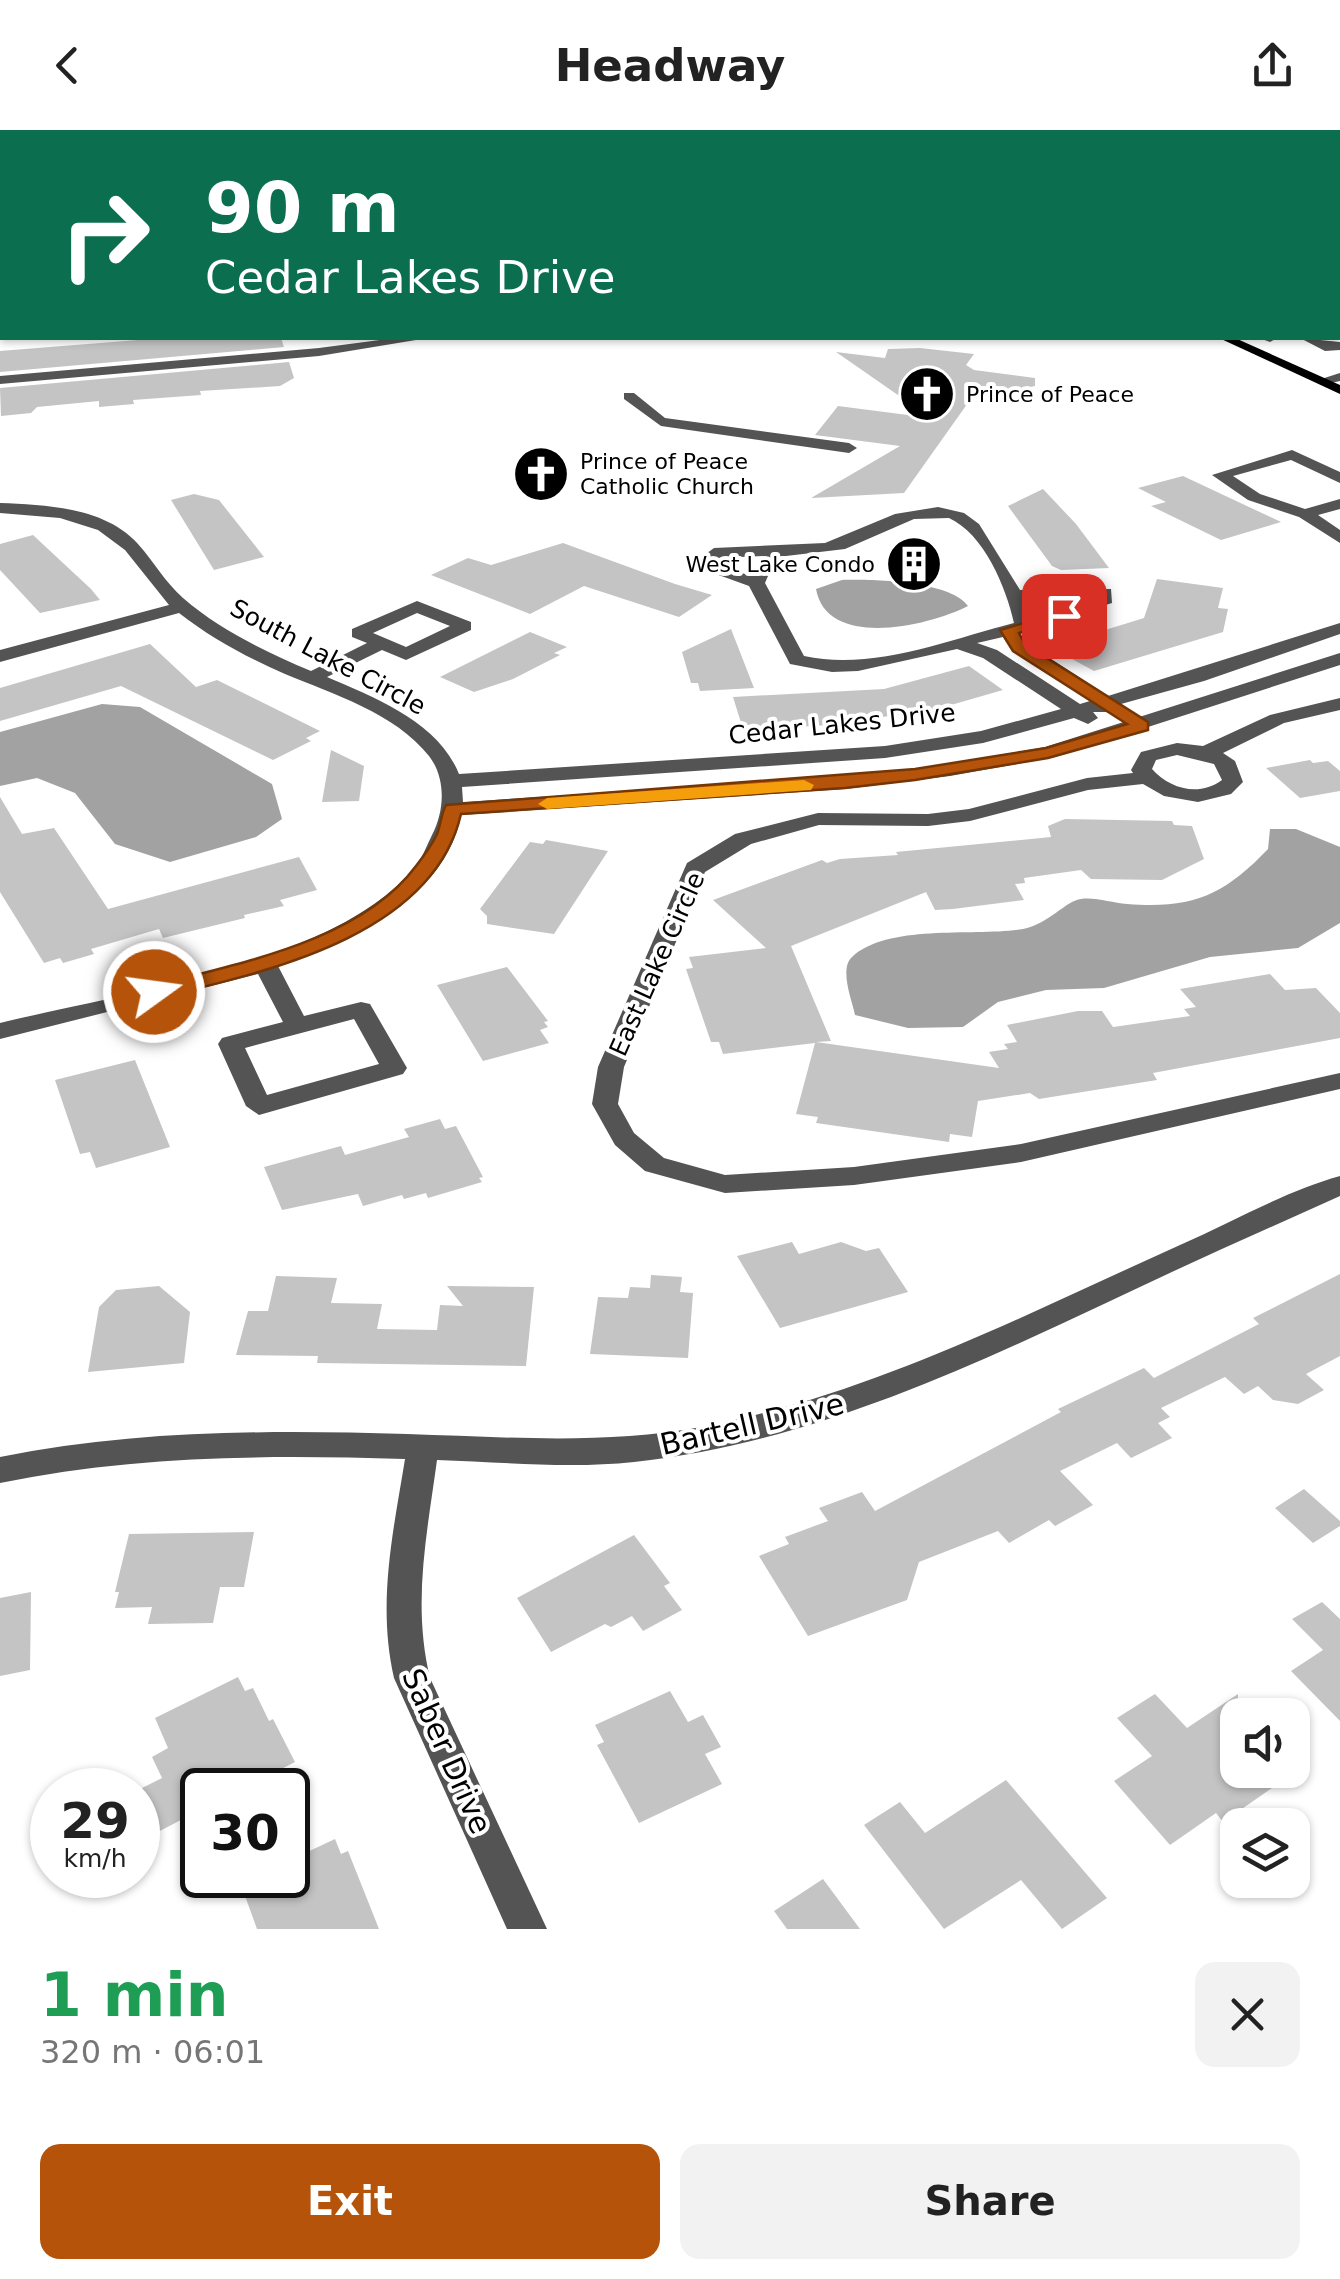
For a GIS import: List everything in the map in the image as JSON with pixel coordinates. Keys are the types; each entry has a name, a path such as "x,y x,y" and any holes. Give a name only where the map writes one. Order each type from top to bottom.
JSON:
{"main road":[{"path":"1230,340 1340,390"},
{"path":"1270,340 1294,351"},
{"path":"1325,365 1340,374"}],"street":[{"path":"0,380 319,352 406,340"},
{"path":"1312,340 1330,348 1340,346"},
{"path":"1322,381 1340,374"},
{"path":"629,396 662,422 850,448"},
{"path":"1340,478 1292,455 1220,475 1254,497 1305,514 1340,538"},
{"path":"1305,514 1340,504"},
{"name":"South Lake Circle","path":"0,508 52,512 92,522 118,534 183,607 248,649 399,720 429,744 453,781"},
{"path":"958,643 990,654 1113,734 1168,791 1200,796 1226,789 1233,782 1229,766 1206,753 1177,749 1019,647 1016,628 1016,595 965,520 952,514 910,515 833,547 714,553 700,565 756,583 797,660 839,668 894,661 958,643 1016,628 1106,599 1104,592 1016,595"},
{"path":"756,583 763,564 779,550"},
{"path":"311,678 382,644 406,654 465,626 417,606 358,633 382,644"},
{"path":"0,656 183,607"},
{"name":"Cedar Lakes Drive","path":"453,781 885,752 983,737 1107,704 1340,628"},
{"path":"453,809 845,783 1048,753 1142,726 1340,659"},
{"path":"1206,753 1277,719 1340,704"},
{"name":"East Lake Circle","path":"1177,749 1147,767 942,818 818,819 743,839 695,868 611,1067 605,1104 624,1139 655,1164 724,1184 854,1176 1021,1153 1340,1082"},
{"path":"0,1031 265,964 357,925 402,893 446,836 453,809 453,781"},
{"path":"265,964 296,1026"},
{"path":"361,1008 394,1068 259,1106 230,1044 296,1026 361,1008"},
{"name":"Bartell Drive","path":"0,1470 53,1458 158,1445 235,1441 630,1450 784,1423 926,1375 1340,1185"},
{"name":"Saber Drive","path":"423,1447 400,1617 404,1651 412,1678 527,1929"}],"shaded area":[{"path":"842,580 928,587 945,591 968,606 906,625 859,626 839,620 824,608 816,589"},
{"path":"102,704 140,707 272,784 282,819 256,837 170,862 115,844 75,793 37,778 0,786 0,732"},
{"path":"1270,829 1296,829 1340,847 1340,923 1298,948 1210,957 1104,988 1046,990 998,1002 963,1027 908,1028 855,1015 848,985 848,962 868,946 910,935 1023,929 1081,899 1150,905 1188,901 1221,888 1252,865 1268,849"}],"building":[{"path":"138,340 282,340 284,347 0,372 0,351"},
{"path":"888,349 974,354 966,365 974,370 1035,378 1035,386 970,400 904,493 811,498 900,446 815,435 838,406 931,418 836,352 885,358"},
{"path":"289,362 294,378 280,386 200,391 201,395 133,400 134,404 99,407 99,401 37,407 31,413 1,416 0,388"},
{"path":"1183,476 1281,522 1221,540 1151,506 1166,502 1138,488"},
{"path":"1043,489 1109,568 1061,570 1052,566 1008,506"},
{"path":"194,494 219,500 264,557 214,570 171,500"},
{"path":"33,535 100,600 40,613 0,570 0,544"},
{"path":"563,543 712,595 679,617 584,586 530,614 431,575 468,558 491,565"},
{"path":"1157,579 1223,588 1218,608 1228,609 1223,632 1094,671 1050,647 1144,618"},
{"path":"731,629 754,688 700,691 698,683 691,683 682,652"},
{"path":"530,632 567,647 554,653 560,655 513,679 474,692 440,677"},
{"path":"150,644 196,687 217,680 320,731 306,738 311,741 273,760 121,686 0,721 0,688"},
{"path":"969,666 1003,690 930,711 858,720 860,723 748,730 742,726 733,697 884,689"},
{"path":"331,750 364,766 359,801 322,802"},
{"path":"1310,760 1328,761 1340,771 1340,791 1300,798 1266,768"},
{"path":"0,797 22,834 54,828 108,909 299,857 317,890 280,900 284,906 244,915 245,918 163,938 159,929 91,949 94,954 63,963 60,958 44,963 0,892"},
{"path":"1065,819 1172,821 1174,825 1192,826 1204,859 1162,880 1091,879 1081,870 1024,878 1025,883 1015,884 1024,900 953,909 935,910 926,892 791,946 831,1041 816,1042 999,1068 989,1052 1008,1049 1004,1044 1017,1042 1007,1025 1078,1011 1102,1011 1113,1027 1190,1016 1184,1009 1196,1007 1180,989 1270,974 1285,990 1316,988 1340,1013 1340,1038 1153,1073 1157,1080 1039,1099 1030,1093 978,1101 972,1137 950,1134 949,1142 816,1123 818,1117 796,1114 815,1043 723,1054 719,1042 711,1042 686,969 693,968 689,957 766,948 713,900 822,860 827,863 1051,837 1048,826"},
{"path":"546,840 608,851 554,934 487,924 487,916 480,909 530,842 543,844"},
{"path":"507,967 548,1021 544,1022 548,1027 540,1030 549,1043 483,1061 437,985"},
{"path":"135,1060 170,1147 96,1168 90,1152 80,1154 55,1080"},
{"path":"440,1119 445,1129 456,1126 483,1177 479,1178 482,1182 428,1198 426,1193 404,1199 402,1195 363,1206 358,1194 282,1210 264,1167 341,1146 345,1155 409,1137 404,1129"},
{"path":"792,1242 799,1254 841,1242 866,1251 879,1248 908,1292 780,1328 737,1256"},
{"path":"1340,1274 1340,1356 1306,1374 1324,1390 1298,1404 1273,1400 1258,1386 1244,1394 1225,1377 1161,1408 1170,1417 1158,1423 1172,1438 1131,1458 1117,1443 1060,1471 1093,1505 1055,1526 1049,1520 1009,1543 998,1531 919,1562 907,1600 808,1636 759,1556 789,1544 785,1537 828,1521 819,1508 862,1492 875,1511 1061,1412 1058,1409 1144,1368 1154,1378 1259,1324 1253,1318"},
{"path":"651,1275 682,1277 680,1292 693,1293 688,1358 590,1354 598,1297 628,1298 630,1287 650,1288"},
{"path":"276,1276 337,1278 331,1303 382,1304 377,1329 437,1330 440,1305 463,1306 447,1286 534,1287 526,1366 317,1363 318,1356 236,1355 248,1311 268,1311"},
{"path":"159,1286 190,1312 184,1363 88,1372 99,1307 116,1290"},
{"path":"1304,1489 1340,1521 1340,1526 1313,1543 1275,1508"},
{"path":"254,1532 244,1587 220,1587 213,1623 148,1624 152,1607 115,1608 129,1534"},
{"path":"634,1535 670,1583 664,1586 682,1610 643,1631 632,1616 611,1627 605,1624 551,1652 517,1598"},
{"path":"31,1592 30,1670 0,1676 0,1598"},
{"path":"1322,1602 1340,1619 1340,1721 1291,1671 1323,1650 1292,1619"},
{"path":"238,1677 245,1691 253,1688 295,1762 283,1768 180,1768 180,1820 160,1831 162,1778 152,1757 168,1748 155,1718"},
{"path":"670,1691 688,1722 703,1715 721,1747 705,1754 722,1784 639,1823 597,1745 604,1742 595,1725"},
{"path":"1155,1694 1187,1728 1220,1706 1220,1788 1272,1788 1243,1808 1220,1808 1220,1818 1216,1813 1170,1845 1114,1781 1152,1756 1117,1718"},
{"path":"1006,1780 1107,1898 1062,1929 1021,1880 944,1929 864,1825 900,1802 925,1833"},
{"path":"335,1839 341,1854 348,1851 379,1929 257,1929 246,1898 310,1898 310,1851"},
{"path":"823,1879 860,1929 787,1929 774,1911"}],"slow traffic":[{"path":"547,804 804,785"}],"place":[{"name":"Prince of Peace","path":"927,394"},
{"name":"Prince of Peace Catholic Church","path":"541,474"},
{"name":"West Lake Condo","path":"914,564"}],"route":[{"path":"154,992 296,954 380,911 421,874 446,836 453,809 845,783 1048,753 1142,726 1019,647 1009,630 1064,616"}]}
